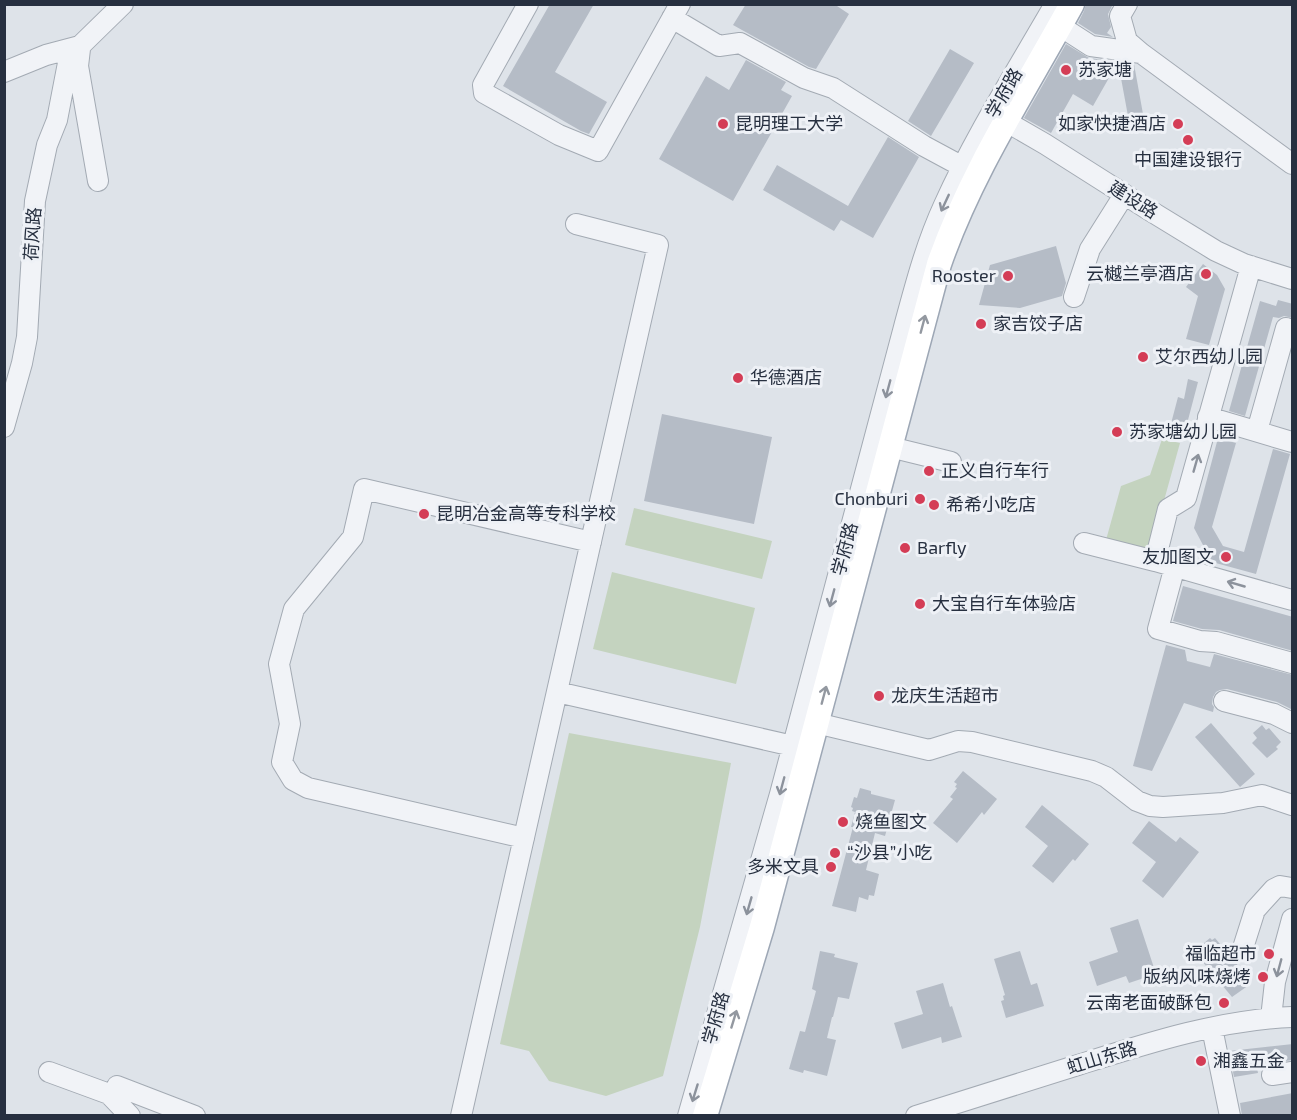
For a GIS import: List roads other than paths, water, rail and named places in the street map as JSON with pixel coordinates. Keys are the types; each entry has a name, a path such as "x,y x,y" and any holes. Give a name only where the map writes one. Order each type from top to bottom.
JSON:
{"main road":[{"name":"学府路","path":"705,1116 762,927 926,309 945,246 972,184 996,108 1058,15 1072,4"}],"street":[{"path":"4,72 46,55 80,46 123,4"},
{"path":"528,4 483,85 484,93 559,135 598,151 676,11 719,46 740,43 804,78 833,88 924,146 963,167"},
{"path":"1126,4 1120,16 1127,41 1293,165"},
{"path":"1058,15 1091,46 1141,53"},
{"path":"80,46 78,66 98,181"},
{"name":"荷风路","path":"4,427 12,369 27,337 35,201 47,145 57,120 68,63 80,46"},
{"name":"学府路","path":"688,1116 793,746 919,272 929,240 944,205 996,108"},
{"name":"建设路","path":"996,108 1124,195 1216,251 1251,266 1293,279"},
{"name":"建设路","path":"996,108 1052,133 1220,238 1249,252 1293,267"},
{"path":"1074,297 1090,249 1124,195"},
{"path":"461,1116 658,245 576,224"},
{"path":"1155,561 1168,510 1186,498 1251,266"},
{"path":"1257,431 1287,328 1293,330"},
{"path":"1208,417 1293,442"},
{"path":"890,447 951,462"},
{"path":"524,838 308,788 293,780 282,762 290,724 279,664 294,609 353,537 363,489 591,542"},
{"path":"1084,543 1293,600"},
{"path":"1175,566 1158,629 1207,645 1216,642 1293,663"},
{"path":"558,692 793,746"},
{"path":"1224,701 1274,714 1293,723"},
{"path":"816,723 929,750 958,741 972,742 1092,771 1106,777 1137,801 1150,806 1223,803 1263,795 1293,805"},
{"path":"1242,951 1255,910 1274,889 1280,886 1293,888"},
{"path":"1271,1018 1275,982 1293,919"},
{"name":"虹山东路","path":"916,1116 1131,1048 1212,1028 1271,1018 1293,1017"},
{"path":"1212,1028 1230,1116"},
{"path":"49,1072 109,1094 130,1116"},
{"path":"1272,1075 1293,1072"},
{"path":"117,1086 195,1116"}],"place":[{"name":"苏家塘","path":"1066,70"},
{"name":"昆明理工大学","path":"723,124"},
{"name":"如家快捷酒店","path":"1178,124"},
{"name":"中国建设银行","path":"1188,140"},
{"name":"云樾兰亭酒店","path":"1206,274"},
{"name":"Rooster","path":"1008,276"},
{"name":"家吉饺子店","path":"981,324"},
{"name":"艾尔西幼儿园","path":"1143,357"},
{"name":"华德酒店","path":"738,378"},
{"name":"苏家塘幼儿园","path":"1117,432"},
{"name":"正义自行车行","path":"929,471"},
{"name":"Chonburi","path":"920,499"},
{"name":"希希小吃店","path":"934,505"},
{"name":"昆明冶金高等专科学校","path":"424,514"},
{"name":"Barfly","path":"905,548"},
{"name":"友加图文","path":"1226,557"},
{"name":"大宝自行车体验店","path":"920,604"},
{"name":"龙庆生活超市","path":"879,696"},
{"name":"烧鱼图文","path":"843,822"},
{"name":"“沙县”小吃","path":"835,853"},
{"name":"多米文具","path":"831,867"},
{"name":"福临超市","path":"1269,954"},
{"name":"版纳风味烧烤","path":"1263,977"},
{"name":"云南老面破酥包","path":"1224,1003"},
{"name":"湘鑫五金","path":"1201,1061"}]}
